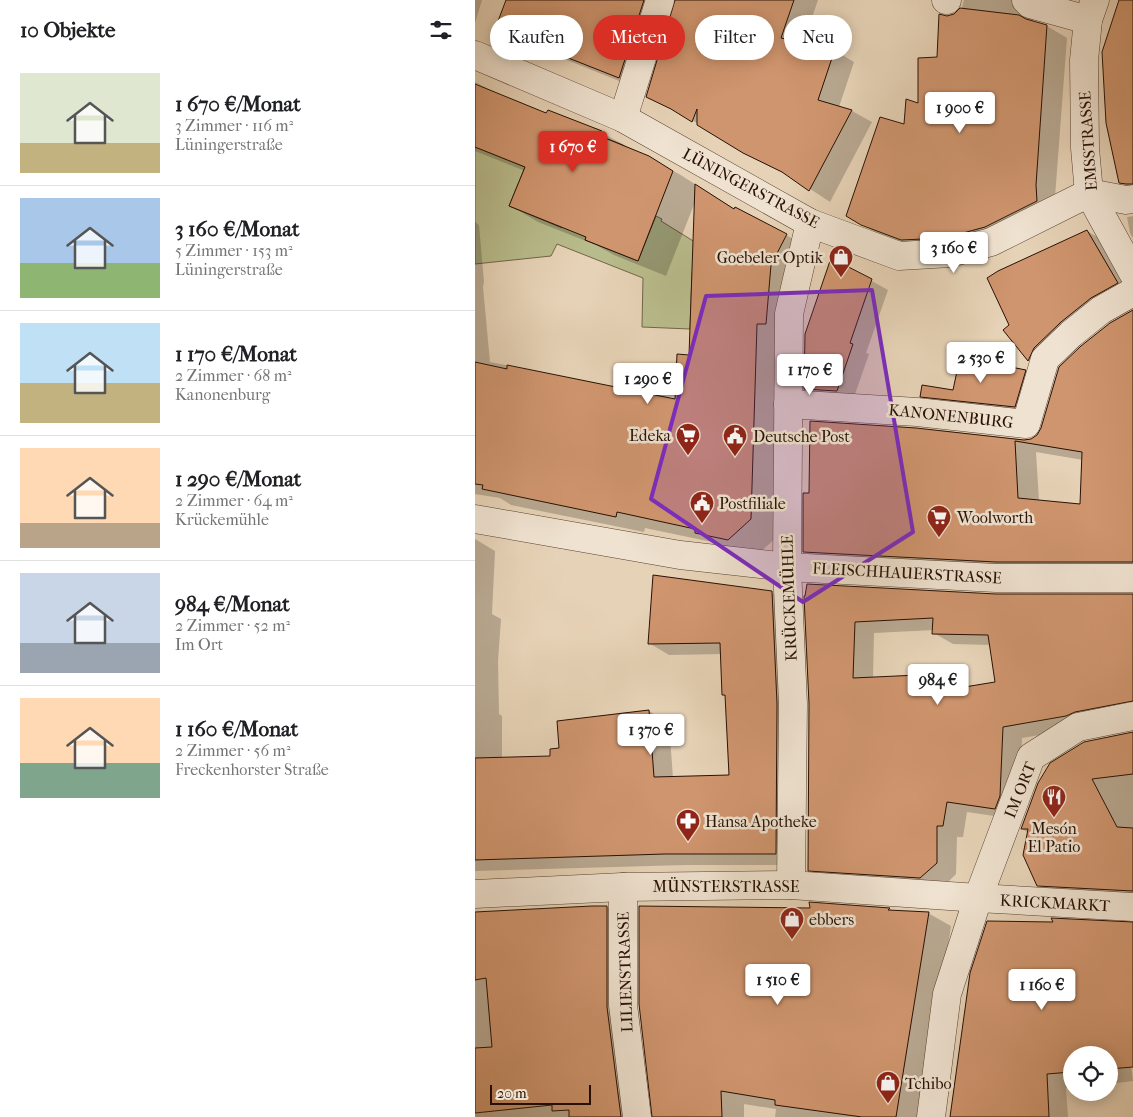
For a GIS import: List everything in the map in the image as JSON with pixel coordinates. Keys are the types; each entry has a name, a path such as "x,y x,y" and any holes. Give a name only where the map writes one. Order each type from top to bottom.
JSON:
{"street":[{"path":"623,118 660,0"},
{"path":"1026,0 1031,4 1092,10"},
{"name":"EMSSTRASSE","path":"1092,10 1084,60 1085,148 1089,193 1133,273"},
{"name":"LÜNINGERSTRASSE","path":"475,55 623,118 810,223 899,256 950,253 991,242 1089,193"},
{"path":"1089,193 1126,200 1133,199"},
{"name":"KRÜCKEMÜHLE","path":"791,885 793,704 787,567 789,314 810,223"},
{"name":"KANONENBURG","path":"788,404 917,412 1026,424 1045,359 1071,334 1101,310 1133,292"},
{"name":"FLEISCHHAUERSTRASSE","path":"475,519 680,556 787,567 996,578 1133,578"},
{"name":"IM ORT","path":"931,1117 947,994 978,898 1031,757 1078,726 1133,716"},
{"name":"MÜNSTERSTRASSE","path":"475,894 623,887 791,885 978,898"},
{"name":"LILIENSTRASSE","path":"623,887 623,1005 637,1117"},
{"name":"KRICKMARKT","path":"978,898 1133,907"}],"highlighted area":[{"path":"872,290 913,532 803,602 651,499 706,296"}],"green space":[{"path":"600,136 623,145 585,240 638,261 656,216 711,252 692,273 690,329 642,327 643,278 557,244 551,256 475,264 475,147 525,167 509,206 562,228"}],"building":[{"path":"506,0 644,0 639,15 593,15 593,60 625,60 619,78 573,60 583,60 583,15 500,15"},
{"path":"675,0 794,0 789,15 784,15 784,29 781,38 784,39 784,60 831,60 818,100 852,110 809,191 782,172 743,153 697,125 697,109 692,122 646,97 657,60 685,60 685,15 671,15"},
{"path":"1119,0 1133,0 1133,184 1119,183 1106,123 1102,52"},
{"path":"960,8 1019,15 1047,25 1036,185 1037,201 985,227 945,238 901,240 861,225 846,216 880,117 904,124 906,99 918,103 918,58 937,57 939,14 947,16 954,14"},
{"path":"475,84 546,113 548,110 602,131 600,136 649,156 673,171 638,261 585,240 586,237 509,206 525,167 475,147"},
{"path":"695,184 734,209 735,207 787,234 771,265 766,324 757,324 751,519 728,540 695,533 695,529 617,512 616,517 482,489 483,485 475,484 475,362 507,369 507,365 675,399 677,354 689,355"},
{"path":"1087,230 1118,283 1091,298 1061,322 1034,348 1028,361 1003,330 1009,325 987,278 998,271"},
{"path":"831,258 872,279 850,343 853,344 837,391 804,389 805,334"},
{"path":"1133,310 1133,562 996,562 803,552 803,493 809,493 810,421 916,428 1024,440 1031,439 1037,435 1041,428 1059,367 1081,346 1110,323","holes":["1015,441 1082,452 1080,504 1018,498"]},
{"path":"960,357 1026,370 1015,407 920,397 922,385 953,390"},
{"path":"653,575 772,591 777,704 776,854 665,854 475,860 475,758 550,756 550,749 559,748 557,721 649,710 654,777 729,775 725,695 722,695 720,643 648,644"},
{"path":"807,584 996,594 1133,594 1133,701 1075,712 1066,716 1003,727 1000,796 995,809 947,802 943,826 937,826 937,863 920,878 808,871 809,704 805,596","holes":["933,618 932,634 988,635 995,682 940,691 940,674 853,678 855,622"]},
{"path":"1133,732 1133,774 1092,779 1117,827 1133,828 1133,891 1037,886 1023,855 1028,829 1021,829 1038,783 1050,763 1084,742"},
{"path":"809,902 929,912 896,1117 862,1117 775,1105 775,1100 721,1091 722,1117 652,1117 639,1004 639,906 810,908"},
{"path":"607,906 607,1007 621,1117 569,1117 569,1110 552,1111 552,1105 475,1113 475,1048 492,1047 486,978 475,980 475,912"},
{"path":"1051,918 1133,922 1133,1067 1118,1068 1118,1046 1063,1046 1063,1073 1047,1074 1049,1117 950,1117 970,973 987,921 1053,922"}],"place":[{"name":"Goebeler Optik","path":"841,278"},
{"name":"Edeka","path":"688,456"},
{"name":"Deutsche Post","path":"735,457"},
{"name":"Postfiliale","path":"702,524"},
{"name":"Woolworth","path":"939,538"},
{"name":"Mesón El Patio","path":"1054,818"},
{"name":"Hansa Apotheke","path":"688,842"},
{"name":"ebbers","path":"792,940"},
{"name":"Tchibo","path":"888,1104"}]}
